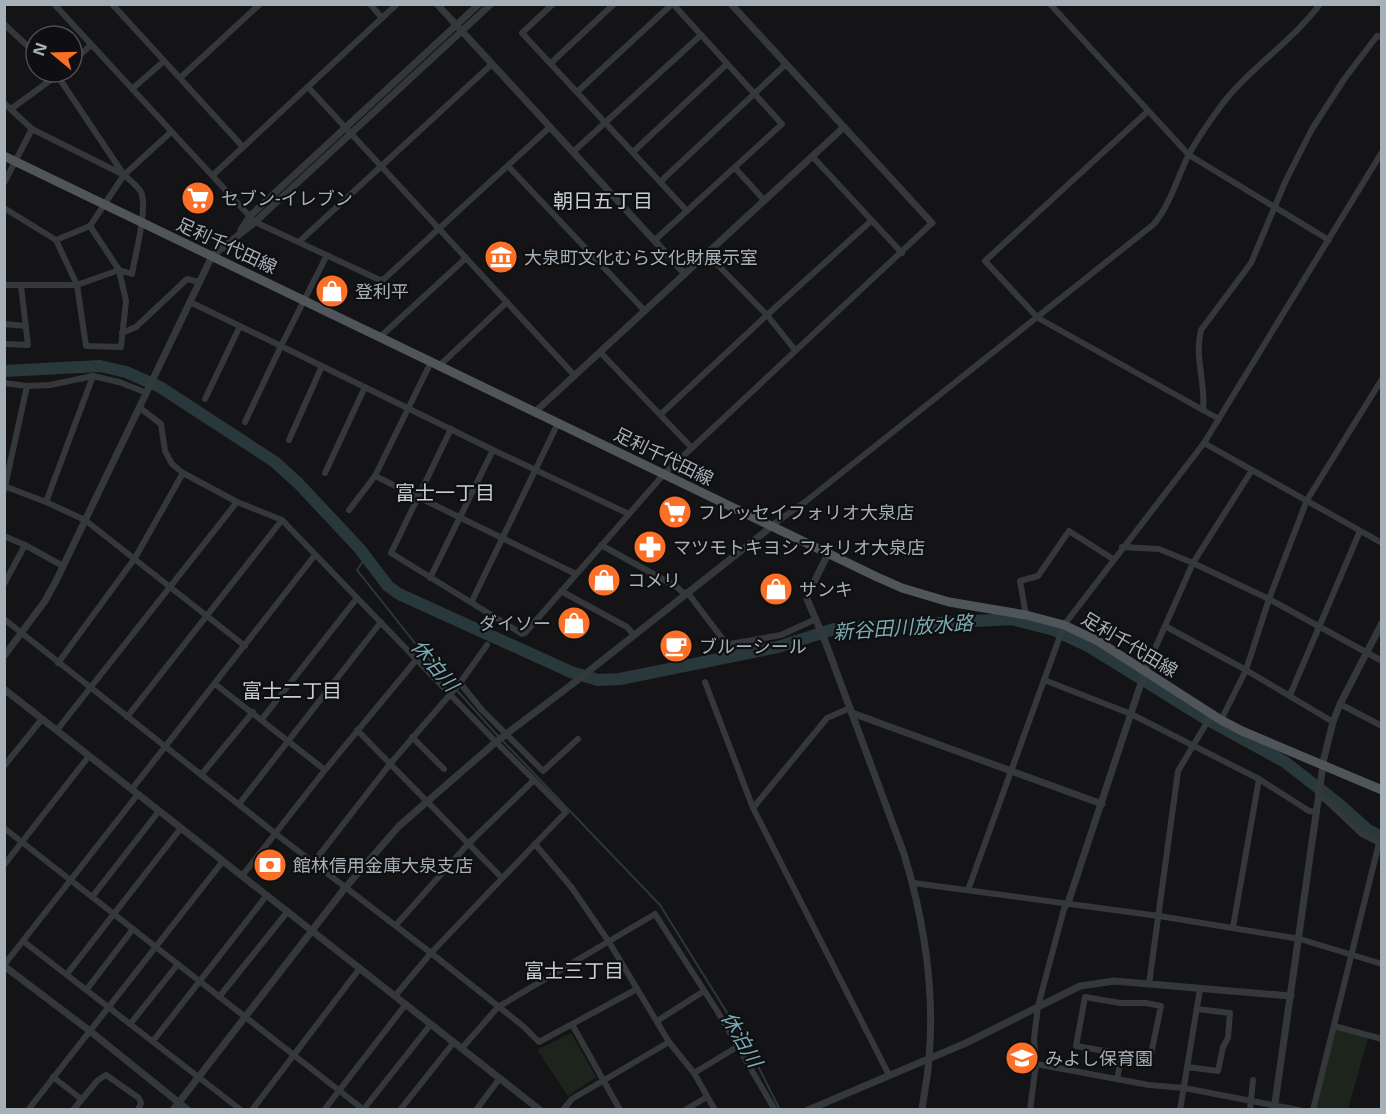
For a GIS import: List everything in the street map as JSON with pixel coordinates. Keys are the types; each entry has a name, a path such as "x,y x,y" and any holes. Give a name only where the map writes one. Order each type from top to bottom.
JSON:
{"main road":[{"name":"足利千代田線","path":"4,156 103,206 304,300 828,554 902,588 949,602 1026,615 1064,625 1098,641 1210,715 1242,731 1382,790"}],"street":[{"path":"54,4 253,219 382,280 550,127"},
{"path":"180,78 260,4"},
{"path":"370,4 382,18"},
{"path":"213,175 397,4"},
{"path":"437,4 685,274"},
{"path":"459,28 479,4"},
{"path":"4,656 45,601 212,256 459,28 491,4"},
{"path":"554,4 522,33 687,211"},
{"path":"551,63 614,4"},
{"path":"577,92 673,4 782,124 656,240"},
{"path":"451,429 391,553 522,634 525,633 664,474 932,223 731,4"},
{"path":"1050,4 1189,155 1329,240"},
{"path":"173,1110 345,888 399,826 501,739 805,502 1154,224 1166,209 1189,155 1221,106 1247,75 1305,24 1320,4"},
{"path":"117,6 243,147"},
{"path":"4,24 24,43"},
{"path":"573,152 701,34"},
{"path":"1203,410 1204,397 1198,353 1198,342 1202,330 1251,263 1312,129 1345,78 1377,36 1382,38"},
{"path":"84,51 91,45"},
{"path":"132,89 164,61"},
{"path":"300,241 492,64"},
{"path":"633,152 728,64"},
{"path":"660,182 786,64"},
{"path":"11,109 44,84"},
{"path":"65,84 124,175"},
{"path":"308,87 575,376"},
{"path":"4,103 32,129 124,175 140,189 143,198 132,274 119,270 77,285 4,285"},
{"path":"1148,111 985,261 1038,318 1218,419"},
{"path":"535,412 844,127"},
{"path":"4,183 32,129"},
{"path":"56,240 90,226 124,175 171,132"},
{"path":"968,890 1064,625 1204,443 1382,152"},
{"path":"812,156 902,253"},
{"path":"508,166 644,310"},
{"path":"735,168 765,200"},
{"path":"4,208 56,240 77,285 86,346 121,347 126,301 119,270 90,226"},
{"path":"661,414 871,221"},
{"path":"707,254 767,315 795,350"},
{"path":"245,422 327,255"},
{"path":"380,337 466,258"},
{"path":"122,333 136,327 187,279 199,282"},
{"path":"4,344 28,345 21,286"},
{"path":"190,302 629,514"},
{"path":"349,510 375,476 409,408 435,364 507,302"},
{"path":"4,324 26,326"},
{"path":"205,399 240,326"},
{"path":"600,352 691,447"},
{"path":"289,440 322,366"},
{"path":"4,383 27,386 50,385 93,376 148,392"},
{"path":"45,502 93,376"},
{"path":"1221,720 1246,670 1269,599 1307,500 1382,379"},
{"path":"27,386 5,488 45,502 85,520 245,646"},
{"path":"325,472 365,387"},
{"path":"140,408 161,424 165,451 172,464 183,473 237,502 282,520 450,693 501,739 543,771 578,739"},
{"path":"472,601 558,423"},
{"path":"1204,443 1382,543"},
{"path":"430,578 493,450"},
{"path":"1030,1110 1036,1064 1034,1039 1038,1006 1064,909 1102,804 1144,673 1193,563 1252,470"},
{"path":"58,663 135,558 183,473"},
{"path":"375,476 576,574"},
{"path":"57,730 237,502"},
{"path":"127,717 282,520"},
{"path":"1026,615 1020,581 1038,576 1069,531 1113,559"},
{"path":"1290,695 1360,531"},
{"path":"4,536 63,566"},
{"path":"601,545 686,593 725,642 730,644 780,635 816,619"},
{"path":"4,584 25,546"},
{"path":"1122,547 1159,549 1193,563 1269,599 1382,660"},
{"path":"828,554 807,599 851,710 913,883 925,944 929,1059 922,1110"},
{"path":"188,1110 90,1031 4,966 71,880 165,747 315,555"},
{"path":"561,591 627,627 634,635"},
{"path":"262,719 357,598"},
{"path":"4,620 345,888 396,925 523,1026 539,1042 573,1026 637,989"},
{"path":"239,804 381,622"},
{"path":"1274,1107 1322,765 1340,704 1382,623"},
{"path":"1165,626 1290,695 1333,722"},
{"path":"313,862 412,737 459,683 487,645"},
{"path":"242,876 357,730 417,660"},
{"path":"1044,680 1131,714 1259,779 1310,811 1316,812"},
{"path":"705,682 753,808 889,1075"},
{"path":"395,996 431,953 566,812 534,780 459,683"},
{"path":"215,684 325,770"},
{"path":"4,689 540,1110"},
{"path":"1340,704 1382,726"},
{"path":"753,808 827,718 851,710 1011,772 1102,804"},
{"path":"201,775 253,712"},
{"path":"1149,984 1178,771 1210,715"},
{"path":"4,766 42,719"},
{"path":"357,730 502,878"},
{"path":"412,737 444,769"},
{"path":"4,865 89,756"},
{"path":"1233,927 1259,779"},
{"path":"396,925 468,844 534,780"},
{"path":"1313,1110 1380,844 1362,834 1319,795"},
{"path":"92,897 159,811"},
{"path":"4,828 363,1109 431,1024"},
{"path":"67,974 181,828"},
{"path":"535,844 572,888 609,942 669,1042 694,1073 715,1110"},
{"path":"28,1110 223,861"},
{"path":"913,883 1233,927 1299,939 1382,964"},
{"path":"153,1041 267,895"},
{"path":"219,997 288,912"},
{"path":"462,1048 498,1007 655,914 775,1110"},
{"path":"87,989 133,929"},
{"path":"23,941 241,1110"},
{"path":"131,1023 178,964"},
{"path":"252,1110 360,968"},
{"path":"808,1110 986,1034 1080,986 1114,981 1291,996"},
{"path":"1180,1110 1200,988"},
{"path":"657,1022 704,992"},
{"path":"1085,997 1120,1004 1146,1003 1161,1006 1150,1059 1122,1054 1076,1046 1085,997"},
{"path":"324,1110 406,1004"},
{"path":"1187,1067 1218,1071 1223,1047 1228,1038 1230,1013 1197,1009"},
{"path":"573,1026 620,1110"},
{"path":"1334,1026 1382,1039"},
{"path":"400,1110 454,1042"},
{"path":"563,1110 572,1099 603,1079 669,1042"},
{"path":"694,1073 737,1047"},
{"path":"1117,1079 1122,1054"},
{"path":"1036,1064 1149,1085 1184,1088 1299,1110"},
{"path":"73,1110 81,1098 101,1077 106,1075 139,1098 141,1103 138,1110"},
{"path":"53,1077 81,1098"},
{"path":"476,1110 500,1078"},
{"path":"1250,1110 1253,1080"},
{"path":"685,1110 707,1097"}],"shaded area":[{"path":"1334,1026 1369,1035 1348,1109 1313,1110"},
{"path":"571,1033 596,1077 568,1096 537,1050"}],"waterway":[{"name":"新谷田川放水路","path":"4,371 100,366 126,372 160,387 275,462 359,548 388,586 399,594 571,672 598,680 620,679 778,647 834,629 1011,619 1054,630 1088,646 1201,716 1285,762 1368,830 1382,837"},
{"name":"休泊川","path":"366,557 357,570 418,647 498,736"},
{"name":"休泊川","path":"502,740 660,905 749,1048 780,1110"}],"place":[{"name":"セブン-イレブン","path":"198,198"},
{"name":"大泉町文化むら文化財展示室","path":"501,257"},
{"name":"登利平","path":"332,291"},
{"name":"フレッセイフォリオ大泉店","path":"675,512"},
{"name":"マツモトキヨシフォリオ大泉店","path":"650,547"},
{"name":"コメリ","path":"604,580"},
{"name":"サンキ","path":"776,589"},
{"name":"ダイソー","path":"574,623"},
{"name":"ブルーシール","path":"676,646"},
{"name":"館林信用金庫大泉支店","path":"270,865"},
{"name":"みよし保育園","path":"1022,1058"}],"district":[{"name":"朝日五丁目","path":"603,200"},
{"name":"富士一丁目","path":"445,492"},
{"name":"富士二丁目","path":"292,690"},
{"name":"富士三丁目","path":"574,970"}]}
